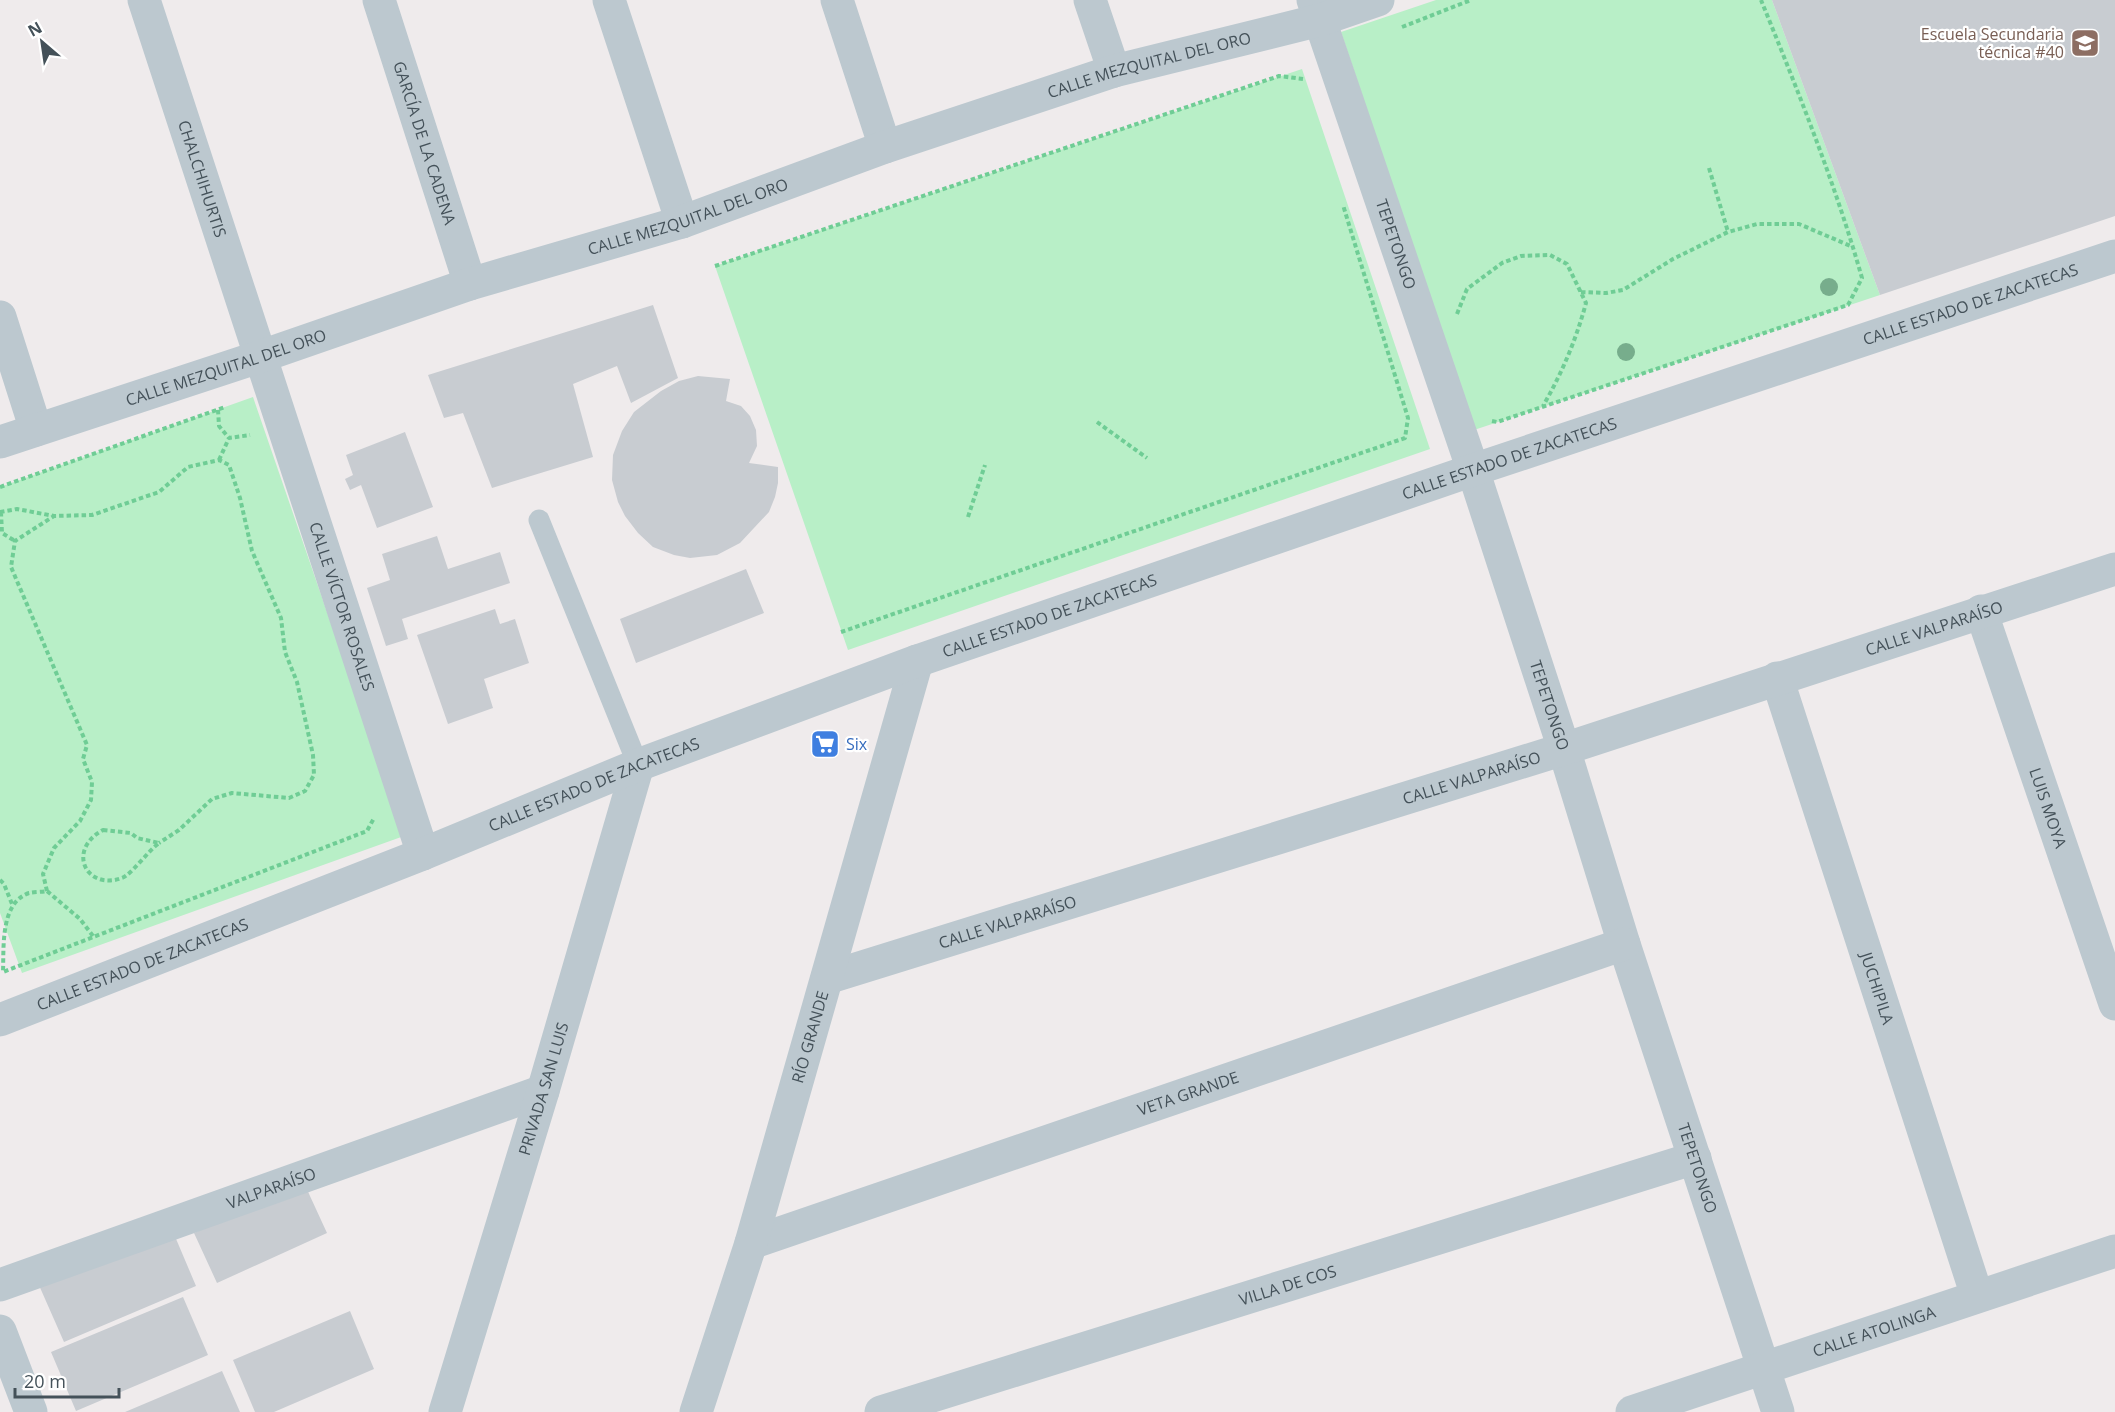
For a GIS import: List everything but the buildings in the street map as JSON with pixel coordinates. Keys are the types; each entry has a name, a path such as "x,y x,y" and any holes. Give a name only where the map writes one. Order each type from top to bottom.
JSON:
{"street":[{"name":"CHALCHIHURTIS","path":"144,0 259,357"},
{"name":"GARCÍA DE LA CADENA","path":"380,0 470,284"},
{"path":"609,0 682,222"},
{"path":"837,0 885,147"},
{"path":"1090,0 1114,71"},
{"name":"CALLE MEZQUITAL DEL ORO","path":"0,442 259,357 470,284 682,222 885,147 1114,71 1317,10 1378,0"},
{"name":"TEPETONGO","path":"1317,10 1473,470 1624,944 1778,1412"},
{"name":"CALLE ESTADO DE ZACATECAS","path":"0,1020 423,854 638,765 917,661 1473,470 2113,263"},
{"path":"0,317 36,430"},
{"name":"CALLE VÍCTOR ROSALES","path":"259,357 423,854"},
{"name":"CALLE VALPARAÍSO","path":"827,978 1564,750 2115,568"},
{"name":"LUIS MOYA","path":"1981,611 2115,1004"},
{"name":"RÍO GRANDE","path":"696,1412 751,1243 917,661"},
{"name":"JUCHIPILA","path":"1777,678 1977,1296"},
{"name":"PRIVADA SAN LUIS","path":"445,1412 543,1091 638,765"},
{"name":"VETA GRANDE","path":"751,1243 1624,944"},
{"name":"VALPARAÍSO","path":"0,1285 543,1091"},
{"name":"VILLA DE COS","path":"881,1412 1695,1158"},
{"name":"CALLE ATOLINGA","path":"1632,1412 2115,1251"},
{"path":"0,1331 31,1412"}],"lane":[{"path":"539,520 638,765"}],"path":[{"path":"1393,30 1471,0"},
{"path":"1488,420 1497,422 1848,306 1862,278 1802,102 1761,0"},
{"path":"715,266 1279,76 1305,79"},
{"path":"1709,168 1728,232"},
{"path":"841,632 1405,438 1408,418 1343,203"},
{"path":"1580,292 1606,293 1623,290 1673,259 1728,232 1757,224 1799,224 1853,247"},
{"path":"1455,320 1467,288 1502,263 1521,256 1550,255 1567,264 1586,303 1580,329 1562,373 1542,407"},
{"path":"0,487 227,406"},
{"path":"218,410 219,426 229,438"},
{"path":"1097,422 1147,458"},
{"path":"229,438 257,434"},
{"path":"219,460 229,438"},
{"path":"15,541 2,533 1,512 17,509 54,516 92,515 159,492 188,467 219,460 228,465 240,498 252,551 281,618 285,652 297,682 313,755 314,775 304,791 289,798 232,793 212,799 179,830 150,850 124,877 98,878 86,870 83,859 85,846 93,835 103,830 131,833 137,838 159,843"},
{"path":"968,517 985,465"},
{"path":"54,516 15,541 11,567 87,745 83,759 92,782 91,800 80,820 54,848 43,874 47,891 80,919 93,936"},
{"path":"0,880 12,904 5,926 3,972 367,831 374,820 374,814"},
{"path":"12,904 28,894 47,891"}],"green space":[{"path":"1436,0 1772,0 1880,295 1474,430 1341,32"},
{"path":"1302,69 1430,449 848,650 715,266"},
{"path":"253,397 404,836 22,973 0,913 0,487"}],"place":[{"name":"Escuela Secundaria técnica #40","path":"2085,43"},
{"name":"Six","path":"825,744"}]}
